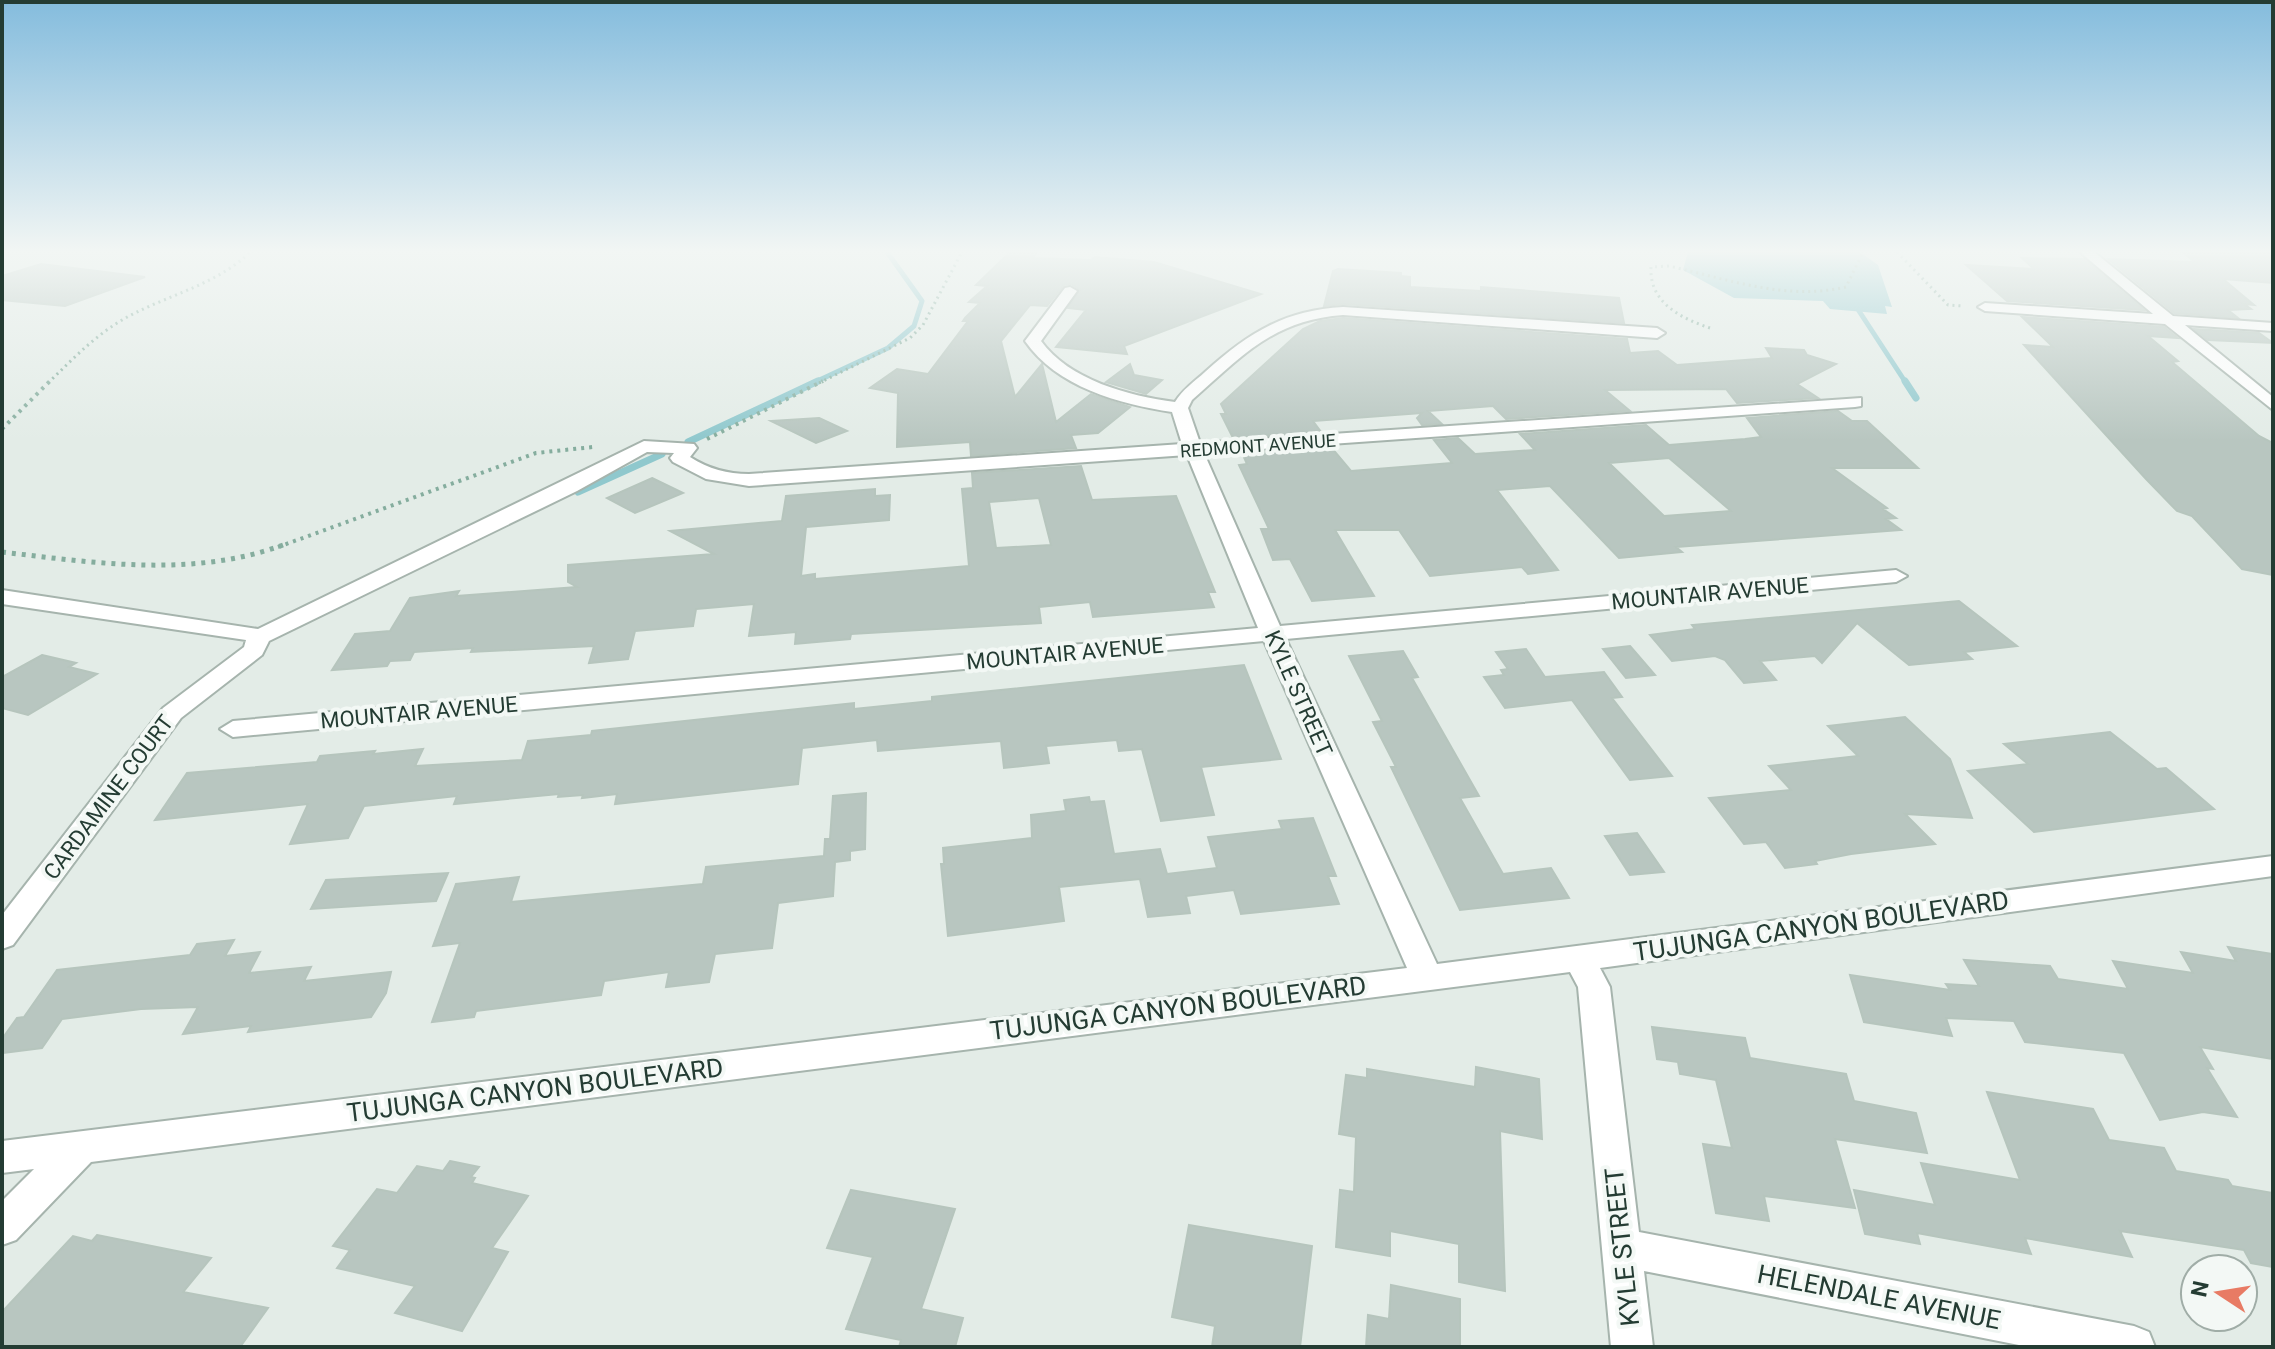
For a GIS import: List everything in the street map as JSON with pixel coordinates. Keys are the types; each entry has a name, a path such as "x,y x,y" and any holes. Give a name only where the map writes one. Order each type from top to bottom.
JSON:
{"street":[{"path":"1050,315 1037,330 1033,341 1037,351 1069,373 1139,402 1180,408 1185,398 1269,327 1300,315"},
{"path":"1399,315 1657,333"},
{"path":"2098,315 2273,327"},
{"path":"2163,315 2273,405"},
{"name":"REDMONT AVENUE","path":"688,448 680,460 713,477 736,480 1855,402"},
{"name":"KYLE STREET","path":"1180,408 1272,634 1426,976"},
{"path":"2,597 244,631 259,637 570,487 644,446 688,448"},
{"name":"MOUNTAIR AVENUE","path":"233,729 1896,576"},
{"name":"CARDAMINE COURT","path":"2,937 172,713 254,650 259,637"},
{"name":"TUJUNGA CANYON BOULEVARD","path":"2,1157 1579,959 2273,866"},
{"name":"KYLE STREET","path":"1579,959 1594,987 1632,1347"},
{"path":"2,1227 83,1146"},
{"name":"HELENDALE AVENUE","path":"1623,1248 2134,1347"}],"path":[{"path":"2,429 97,335 131,315"},
{"path":"688,448 901,345 923,325 928,315"},
{"path":"1677,315 1710,328"},
{"path":"2,552 121,566 225,561 273,549 536,453 569,447 644,446"}],"building":[{"path":"968,315 1022,315 1001,341 1015,397 1042,364 1056,422 1091,394 1130,407 1098,433 1071,435 1076,448 971,456 970,442 897,447 898,393 870,388 897,369 928,374 968,321 963,321"},
{"path":"1082,315 1206,315 1124,346 1127,354 1056,347"},
{"path":"1505,315 1622,315 1624,323"},
{"path":"2199,315 2234,315 2238,318"},
{"path":"2022,317 2164,327 2178,338 2148,336 2178,361 2172,362 2259,436 2273,443 2273,575 2242,569 2192,516 2177,511 2024,345 2053,347"},
{"path":"1343,318 1627,339 1630,353 1658,351 1677,365 1772,358 1766,348 1804,350 1807,355 1836,364 1797,384 1818,398 1737,403 1726,389 1605,390 1630,411 1506,419 1493,406 1428,411 1442,424 1422,425 1417,418 1422,413 1313,421 1321,432 1233,438 1221,414 1226,414 1221,404 1303,329 1320,321"},
{"path":"2194,329 2259,333 2273,343 2208,340"},
{"path":"1130,364 1134,375 1162,380 1146,394 1106,382"},
{"path":"1838,411 1852,421 1867,421 1918,468 1832,468 1887,508 1883,509 1896,518 1886,519 1901,530 1676,547 1682,552 1619,558 1550,486 1497,490 1558,570 1528,574 1522,567 1430,576 1399,530 1335,530 1374,596 1312,601 1290,559 1273,560 1261,529 1269,529 1239,465 1247,464 1242,453 1331,447 1351,471 1452,463 1434,440 1458,438 1475,454 1535,450 1520,434 1646,425 1669,445 1761,437 1747,418","holes":["1669,458 1731,511 1664,516 1609,463"]},
{"path":"819,418 847,431 816,443 771,421"},
{"path":"1081,466 1092,500 1176,496 1215,592 1208,592 1214,607 1093,617 1090,602 1039,607 1041,623 851,634 850,639 795,644 796,632 749,636 754,604 696,609 693,626 635,631 628,659 589,663 594,646 471,652 473,648 414,652 410,660 390,661 387,666 332,670 355,634 390,631 410,598 459,591 456,596 577,587 568,582 568,565 714,554 670,531 782,521 786,496 875,489 875,496 890,495 889,520 806,527 801,576 815,574 815,579 969,566 962,489 973,488 972,473","holes":["1039,498 1051,545 996,548 989,502"]},
{"path":"652,478 683,493 635,513 607,498"},
{"path":"1959,601 2017,646 1964,652 1972,659 1909,665 1857,623 1822,663 1815,656 1760,661 1776,680 1744,683 1725,660 1715,656 1672,661 1650,635 1695,629 1692,625"},
{"path":"1630,646 1655,675 1626,678 1603,649"},
{"path":"1526,649 1545,677 1604,672 1622,697 1612,698 1672,776 1630,780 1572,700 1505,708 1484,677 1504,675 1501,670 1508,669 1496,652"},
{"path":"1403,651 1418,677 1412,678 1479,796 1460,798 1503,874 1551,868 1569,898 1460,910 1391,767 1396,767 1373,722 1382,721 1349,656"},
{"path":"42,655 76,663 69,667 97,674 28,715 2,708 2,677"},
{"path":"1244,665 1281,759 1201,767 1214,815 1161,821 1142,749 1119,751 1117,740 1046,746 1049,763 1004,768 1001,741 878,751 877,740 802,748 798,784 615,804 617,794 582,798 583,795 558,797 559,794 454,804 457,796 364,806 348,838 290,844 308,804 155,820 187,773 317,762 320,756 423,749 415,766 522,760 528,741 591,735 592,731 854,703 854,709 932,701 932,697"},
{"path":"1905,717 1950,759 1972,818 1905,814 1935,844 1851,854 1815,861 1817,864 1785,868 1766,842 1744,844 1709,798 1791,790 1769,766 1858,756 1828,726"},
{"path":"2110,732 2157,769 2166,768 2214,809 2034,832 1968,771 2028,764 2004,744"},
{"path":"866,793 865,849 850,851 850,860 835,862 833,896 778,903 772,948 715,954 709,982 666,987 669,972 604,981 601,995 476,1011 474,1017 432,1022 460,943 433,946 456,884 519,877 511,902 703,884 706,867 824,856 825,839 830,839 833,796"},
{"path":"1089,797 1090,802 1104,801 1114,854 1160,849 1167,874 1217,868 1208,837 1282,829 1279,821 1313,818 1336,876 1328,876 1339,904 1241,914 1234,890 1186,896 1190,913 1148,917 1140,879 1059,887 1064,921 948,936 941,864 944,864 943,848 1032,838 1031,815 1066,811 1064,800"},
{"path":"1637,833 1664,872 1630,875 1605,836"},
{"path":"448,873 436,901 311,909 326,880"},
{"path":"234,940 225,956 260,952 249,973 311,967 304,981 391,972 386,993 371,1017 248,1032 251,1026 183,1034 198,1007 141,1009 62,1019 42,1048 2,1053 2,1039 17,1018 24,1017 57,970 190,955 197,944"},
{"path":"2228,947 2273,954 2273,1059 2200,1047 2213,1069 2207,1068 2237,1117 2203,1112 2160,1120 2124,1053 2025,1042 2014,1021 1946,1018 1952,1036 1864,1022 1850,975 1950,990 1946,984 1979,986 1964,960 2050,966 2058,979 2128,989 2113,961 2193,973 2181,952 2236,961"},
{"path":"1652,1027 1745,1038 1750,1058 1846,1074 1854,1101 1916,1113 1927,1153 1835,1139 1855,1208 1764,1196 1769,1221 1716,1213 1703,1144 1732,1148 1716,1080 1680,1074 1678,1062 1657,1059"},
{"path":"1476,1067 1539,1079 1542,1139 1500,1131 1505,1291 1459,1282 1459,1244 1390,1231 1390,1256 1336,1247 1340,1190 1354,1192 1356,1137 1339,1134 1346,1075 1367,1078 1367,1069 1475,1087"},
{"path":"1987,1092 2093,1109 2109,1140 2164,1148 2176,1171 2228,1180 2232,1186 2273,1193 2273,1267 2259,1264 2259,1253 2120,1231 2132,1257 2025,1238 2031,1254 1917,1233 1920,1244 1865,1234 1854,1190 1935,1205 1921,1163 2020,1180"},
{"path":"450,1161 479,1167 471,1177 475,1178 472,1183 528,1196 492,1248 508,1252 462,1331 395,1313 415,1286 337,1268 350,1250 333,1246 377,1189 397,1193 417,1166 443,1171"},
{"path":"851,1190 955,1209 921,1309 963,1318 955,1347 899,1347 901,1340 846,1329 873,1257 827,1248"},
{"path":"1189,1225 1312,1246 1300,1347 1212,1347 1215,1326 1172,1317"},
{"path":"97,1235 211,1258 183,1292 268,1308 240,1347 2,1347 2,1312 73,1236 92,1241"},
{"path":"1391,1285 1460,1299 1460,1347 1366,1347 1368,1315 1389,1319"}],"waterway":[{"path":"813,383 888,348 914,326 918,315"},
{"path":"1862,315 1906,383"},
{"path":"688,442 818,381"},
{"path":"1905,381 1916,398"},
{"path":"578,492 662,454"}]}
